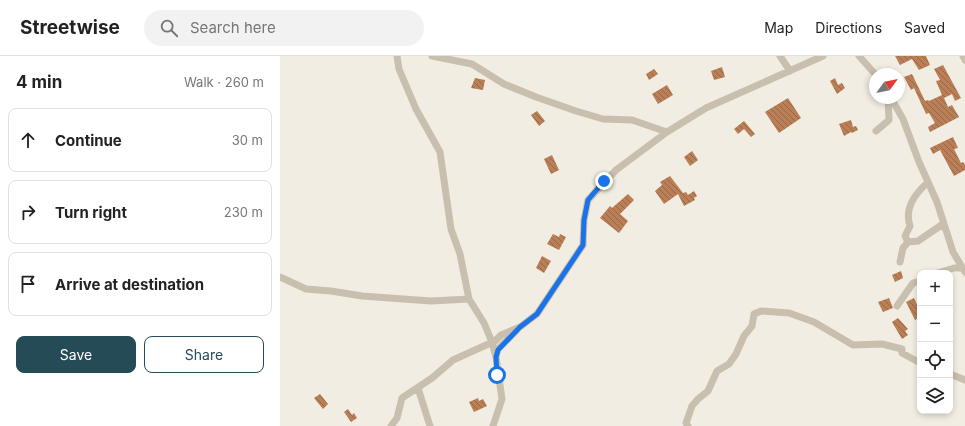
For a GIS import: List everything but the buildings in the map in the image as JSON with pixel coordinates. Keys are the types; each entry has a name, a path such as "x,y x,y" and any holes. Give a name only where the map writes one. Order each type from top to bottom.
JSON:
{"street":[{"path":"397,56 399,69 416,109 440,152 451,229 460,254 469,299 494,341 502,400 492,426"},
{"path":"432,56 472,64 504,84 576,112 603,119 632,120 667,132"},
{"path":"780,56 790,70"},
{"path":"496,357 498,350 520,327 537,314 583,245 584,220 588,200 616,170 667,132 706,108 823,56"},
{"path":"859,56 870,68"},
{"path":"963,56 965,60"},
{"path":"876,131 889,120 888,104"},
{"path":"894,104 903,119 937,202 953,252 964,270"},
{"path":"908,242 905,236 910,226 907,217 908,207 916,192 928,182"},
{"path":"900,262 903,248 908,242 918,241 943,224"},
{"path":"948,270 954,268 964,270"},
{"path":"280,277 306,289 331,290 362,296 432,300 469,299"},
{"path":"897,306 913,283 917,282"},
{"path":"688,426 686,423 692,406 708,391 718,370 729,364 736,354 744,336 752,326 754,314 761,312 796,314 814,322 853,345 882,344 896,347 902,349 902,353 907,357 917,362"},
{"path":"392,426 397,418 402,398 418,388 453,360 520,327"},
{"path":"953,375 965,380"},
{"path":"418,388 430,426"}],"route":[{"path":"497,375 496,357 498,350 520,327 537,314 583,245 584,220 588,200 604,181"}]}
